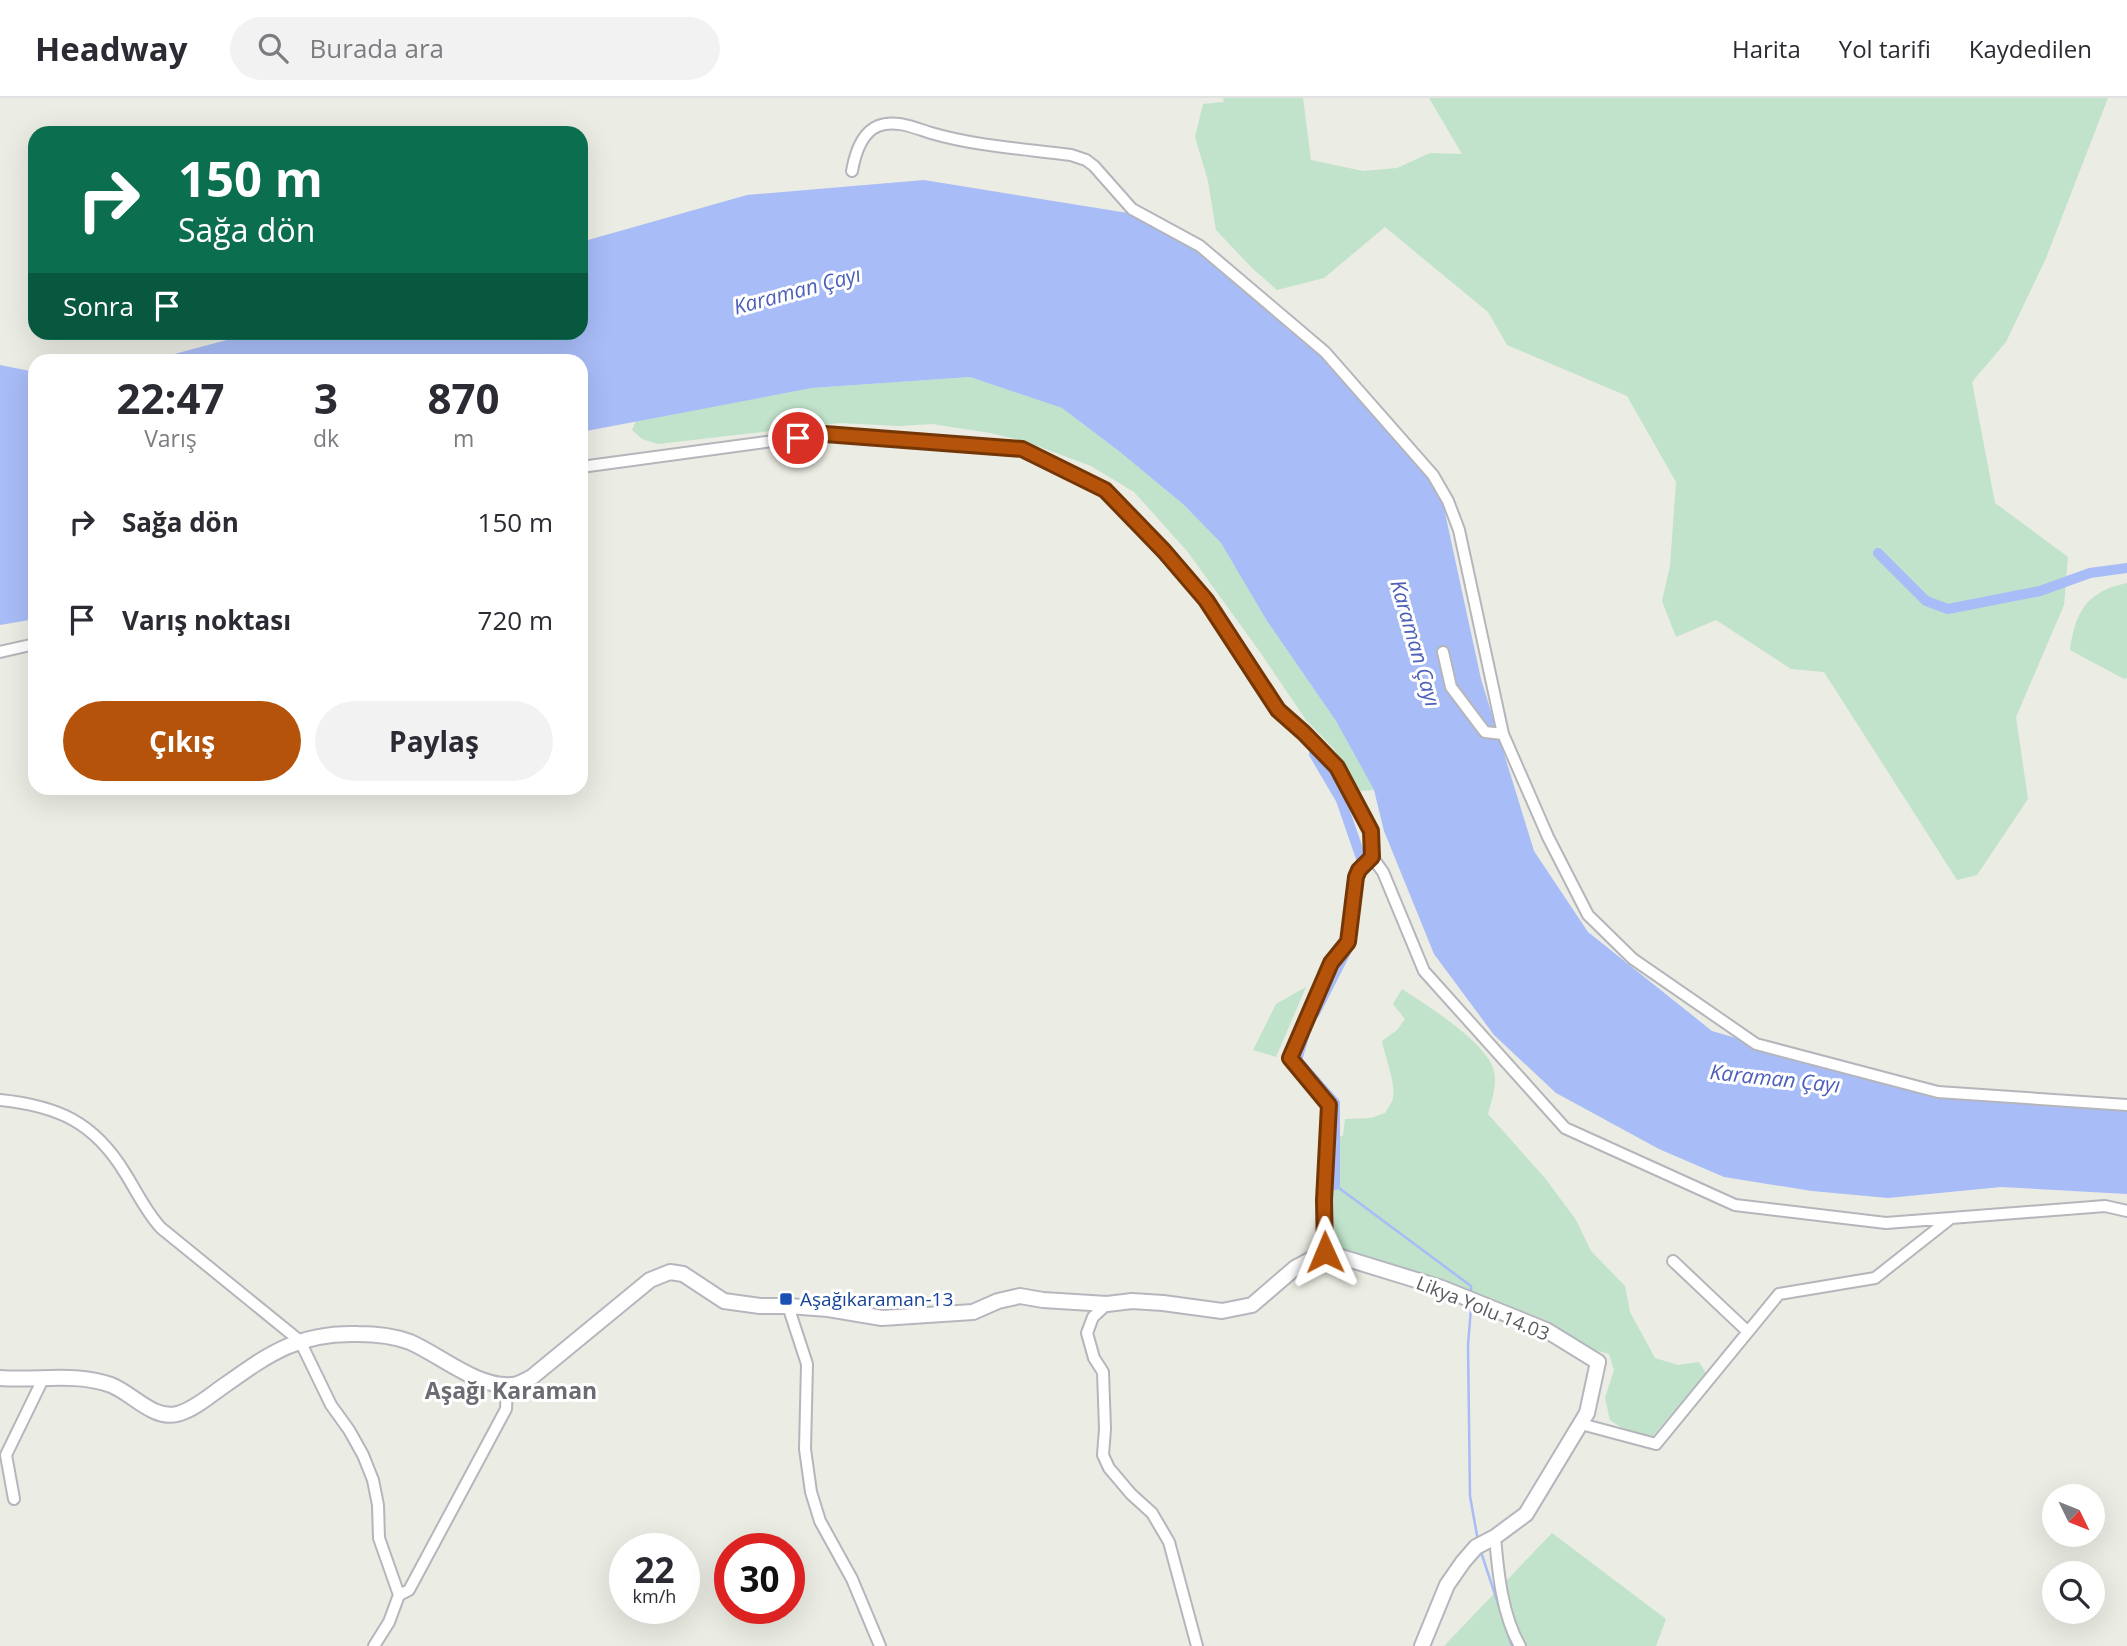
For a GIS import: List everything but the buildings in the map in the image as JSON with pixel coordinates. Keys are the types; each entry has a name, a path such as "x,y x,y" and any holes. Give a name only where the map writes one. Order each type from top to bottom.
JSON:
{"street":[{"path":"852,171 855,153 866,134 879,125 900,123 946,137 1071,155 1086,160 1132,209 1200,246 1325,352 1433,475 1448,501 1459,530 1503,734 1548,837 1588,915 1633,959 1756,1044 1938,1092 2127,1105"},
{"path":"588,466 825,434 1022,449 1047,460 1105,490 1164,551 1206,600 1278,710 1337,767 1371,831 1372,857 1384,872 1424,971 1565,1128 1735,1205 1886,1223 2105,1206 2127,1210"},
{"path":"0,652 28,646"},
{"path":"1443,652 1451,687 1485,732 1503,734"},
{"path":"0,1378 96,1380 121,1389 161,1414 178,1414 274,1351 314,1336 383,1335 410,1342 460,1371 513,1385 532,1377 650,1280 670,1272 682,1274 724,1301 760,1306 828,1309 882,1318 973,1312 998,1301 1020,1296 1107,1304 1153,1302 1193,1305 1222,1311 1252,1305 1295,1268 1325,1252 1324,1200 1329,1105 1290,1058 1331,963 1348,942 1356,877 1372,857"},
{"path":"0,1100 48,1108 75,1120 108,1146 150,1216 300,1341 331,1405 349,1430 373,1480 378,1505 379,1538 399,1595 389,1622 374,1646"},
{"path":"1581,1423 1656,1444 1779,1294 1875,1278 1951,1218"},
{"name":"Likya Yolu 14.03","path":"1325,1252 1442,1288 1546,1330 1598,1363 1587,1413 1526,1514 1495,1537 1476,1547 1447,1585 1422,1646"},
{"path":"1673,1261 1748,1332"},
{"path":"1107,1304 1093,1317 1087,1334 1094,1358 1103,1372 1103,1455 1109,1468 1152,1513 1169,1542 1197,1646"},
{"path":"788,1306 807,1364 805,1449 811,1492 820,1521 852,1579 880,1646"},
{"path":"6,1455 43,1378"},
{"path":"399,1595 409,1590 506,1409 507,1384"},
{"path":"0,1442 6,1455 14,1499"},
{"path":"1495,1537 1502,1588 1515,1637 1520,1646"}],"green space":[{"path":"1223,98 1303,98 1311,160 1363,171 1397,168 1430,153 1462,154 1429,98 2108,98 2046,258 2006,342 1972,382 1995,503 2068,557 2064,605 2016,717 2028,799 1977,875 1957,880 1824,672 1791,669 1716,620 1676,637 1662,601 1670,566 1676,482 1627,396 1507,345 1488,312 1385,227 1324,278 1277,290 1252,268 1216,230 1208,181 1195,137 1203,104 1224,102"},
{"path":"970,377 1062,408 1184,505 1221,543 1267,621 1336,721 1374,790 1360,791 1334,749 1306,720 1187,551 1134,492 1091,466 1024,441 932,424 899,426 840,423 658,444 642,439 632,430 636,421 812,388"},
{"path":"2127,583 2127,678 2124,679 2070,650 2075,625 2085,605 2102,592"},
{"path":"1306,987 1276,1057 1253,1050 1276,1004"},
{"path":"1402,989 1469,1037 1489,1060 1495,1082 1488,1114 1545,1178 1576,1220 1591,1251 1625,1286 1630,1312 1655,1358 1678,1365 1699,1362 1706,1373 1652,1437 1628,1432 1610,1420 1605,1398 1614,1370 1609,1354 1590,1349 1545,1320 1450,1282 1331,1246 1331,1139 1343,1136 1345,1119 1371,1118 1385,1113 1392,1102 1393,1085 1382,1041 1397,1030 1405,1019 1393,1004"},
{"path":"1552,1533 1666,1619 1656,1646 1444,1646"}],"water":[{"name":"Karaman Çayı","path":"924,180 1128,213 1224,264 1379,405 1442,499 1481,679 1534,851 1588,932 1712,1031 1915,1091 2127,1102 2127,1194 2001,1187 1888,1198 1812,1191 1724,1177 1659,1149 1556,1093 1494,1035 1434,954 1384,831 1374,790 1336,721 1267,621 1221,543 1184,505 1062,408 970,377 812,388 588,431 588,354 174,354 227,340 588,340 588,240 747,195"},
{"path":"0,365 28,371 28,620 0,625"}],"waterway":[{"path":"1878,553 1926,601 1948,609 2040,591 2090,573 2127,568"},
{"path":"1314,754 1341,800 1362,861"},
{"path":"1315,1013 1349,946"},
{"path":"1305,1033 1297,1060 1335,1103 1335,1185"},
{"path":"1335,1185 1471,1286 1471,1291"},
{"path":"1471,1308 1468,1345 1470,1496 1478,1541"},
{"path":"1480,1549 1512,1646"}],"place":[{"name":"Aşağıkaraman-13","path":"786,1299"}],"district":[{"name":"Aşağı Karaman","path":"511,1390"}],"route":[{"path":"798,438 825,434 1022,449 1105,490 1164,551 1206,600 1278,710 1337,767 1371,831 1372,857 1356,877 1348,942 1331,963 1290,1058 1329,1105 1324,1200 1325,1252"}]}
